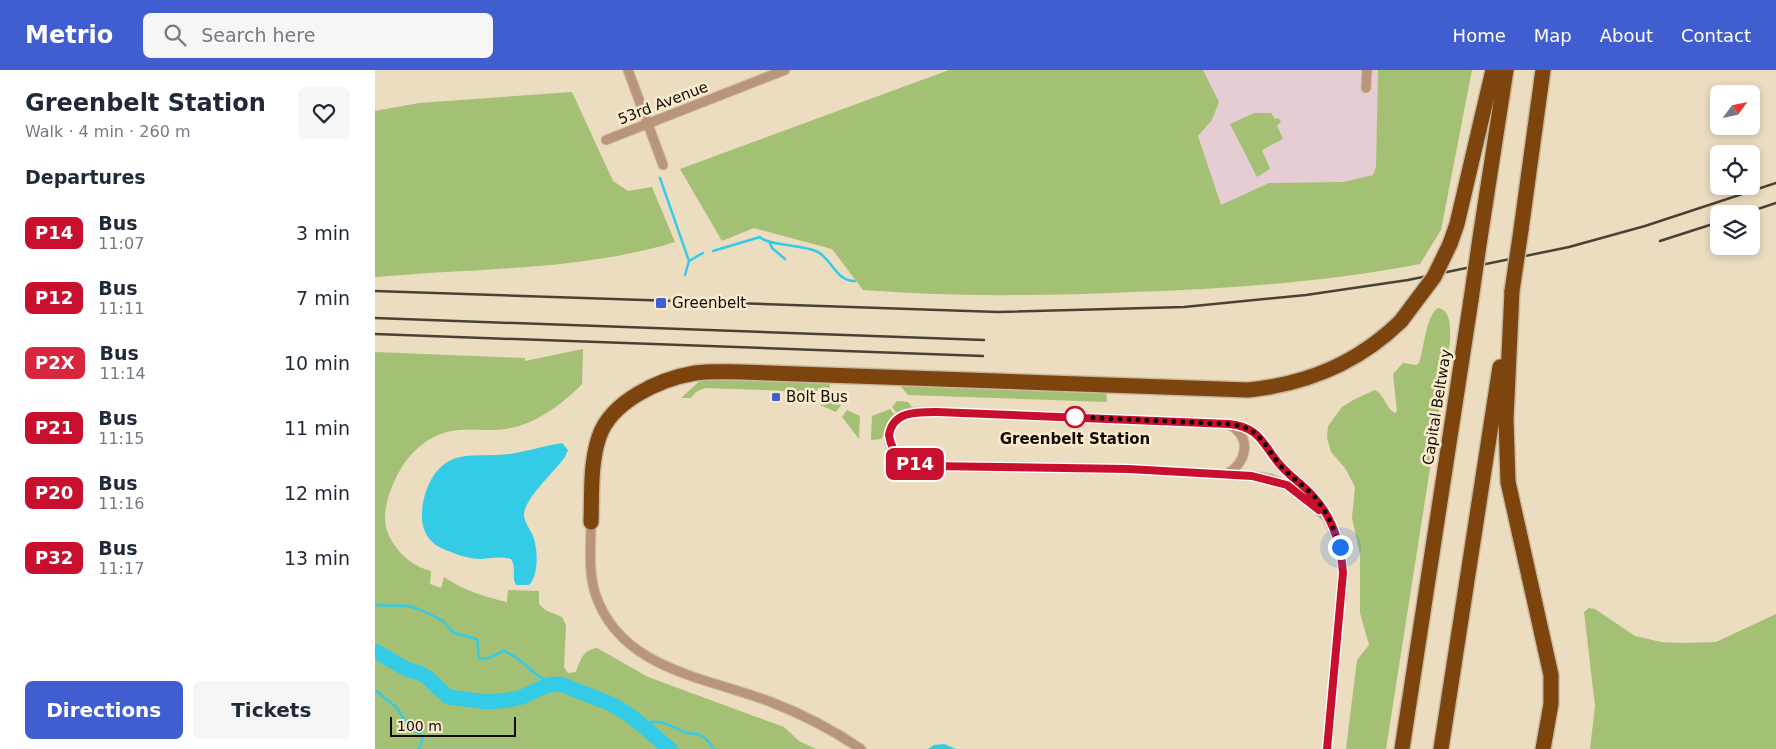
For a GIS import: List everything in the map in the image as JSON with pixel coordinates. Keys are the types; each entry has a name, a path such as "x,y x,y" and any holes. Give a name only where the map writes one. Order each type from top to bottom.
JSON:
{"highway":[{"path":"591,522 593,467 599,436 608,421 635,396 666,381 694,374 716,371 1248,390 1270,388 1315,377 1334,369 1365,351 1401,321 1434,277 1450,244 1459,215 1493,70"},
{"name":"Capital Beltway","path":"1402,749 1506,70"},
{"path":"1441,749 1512,291 1543,70"},
{"path":"1512,291 1506,453 1508,482 1551,676 1551,704 1543,749"}],"street":[{"path":"628,70 663,165"},
{"name":"53rd Avenue","path":"606,140 785,70"},
{"path":"1366,88 1367,70"},
{"path":"1327,749 1343,573 1340,547 1328,518 1314,497 1280,465 1259,436 1246,427 1229,424 917,412 898,418 893,423 889,435 893,449 902,460 929,466 1128,469 1262,477 1287,485 1302,495 1328,518"},
{"path":"1227,474 1241,462 1245,448 1241,436 1229,424"},
{"path":"591,522 590,563 596,594 614,629 627,643 645,658 667,668 771,702 804,716 861,749"}],"shaded area":[{"path":"1203,70 1378,70 1376,167 1373,175 1343,182 1269,183 1220,206 1198,136 1212,120 1219,102"}],"green space":[{"path":"949,70 1203,70 1219,102 1212,120 1198,136 1221,205 1269,183 1343,182 1373,175 1376,167 1378,70 1472,70 1441,230 1420,264 1349,276 1241,287 1065,294 964,295 863,290 832,249 754,228 722,241 680,169"},
{"path":"572,92 613,181 628,191 652,187 675,242 603,258 565,263 375,277 375,111 419,103"},
{"path":"1254,113 1271,113 1275,119 1278,118 1281,121 1277,126 1283,139 1262,150 1270,169 1257,177 1230,124"},
{"path":"1438,308 1446,312 1448,316 1450,341 1386,749 1346,749 1357,660 1369,645 1360,613 1360,554 1352,518 1355,487 1345,468 1331,452 1327,438 1328,426 1342,407 1375,390 1381,395 1392,411 1395,413 1397,411 1393,374 1403,363 1416,365 1419,363 1428,325"},
{"path":"583,349 582,384 569,397 545,414 528,423 512,428 446,432 425,442 416,450 401,469 388,498 385,518 389,537 400,553 409,561 431,571 430,584 441,588 444,577 474,592 507,602 508,590 539,591 539,604 545,610 562,617 566,625 564,667 568,673 576,672 585,653 597,648 648,677 784,727 799,741 816,749 375,749 375,352 525,358 525,361"},
{"path":"704,377 830,380 830,387 825,392 824,388 818,388 817,392 705,388 696,392 691,398 681,398"},
{"path":"897,382 1106,390 1107,402 908,395"},
{"path":"825,398 836,399 841,405 836,412 820,405"},
{"path":"897,401 908,402 912,407 896,412 892,407"},
{"path":"890,409 894,414 881,439 871,440 872,416"},
{"path":"847,410 860,416 859,439 842,417"},
{"path":"1589,608 1595,609 1635,636 1661,642 1682,643 1716,642 1776,614 1776,749 1590,749 1595,706 1584,612"}],"water":[{"path":"562,443 568,450 565,457 529,500 524,514 526,523 533,536 537,555 535,575 529,585 516,585 514,566 511,559 500,557 476,559 465,557 441,548 432,542 426,534 422,513 428,486 437,471 451,460 460,457 510,454"},
{"path":"944,744 956,749 928,749 934,745"}],"waterway":[{"path":"660,178 689,261"},
{"path":"713,251 760,237 769,242 816,251 843,277 855,281"},
{"path":"770,243 772,248 785,259"},
{"path":"685,275 689,261 703,253"},
{"path":"375,605 407,606 419,609 443,621 454,633 477,639 479,658 489,658 504,651 518,659 546,681 554,684"},
{"path":"375,651 408,670 420,673 428,678 448,697 488,702 509,700 522,697 543,687 554,684 563,685 611,704 631,716 670,749"},
{"path":"375,690 397,708 404,719 423,737 419,749"},
{"path":"643,724 661,722 688,733 699,735 714,749"}],"railway":[{"path":"375,291 998,312 1184,307 1306,295 1408,280 1569,247 1645,226 1776,183"},
{"path":"1760,208 1776,203"},
{"path":"1660,241 1710,225"},
{"path":"375,318 984,340"},
{"path":"375,334 983,356"}],"bus line":[{"name":"P14","path":"1319,510 1294,489 1262,477 1128,469 929,466 910,463 902,460 893,449 889,442 890,429 898,418 905,414 937,412 1229,424 1246,427 1259,436 1280,465 1306,488 1318,502 1335,532 1340,547 1343,573 1327,749"}],"place":[{"name":"Greenbelt","path":"661,303"},
{"name":"Bolt Bus","path":"776,397"},
{"name":"Greenbelt Station","path":"1075,417"}],"route":[{"path":"1075,417 1229,424 1246,427 1259,436 1280,465 1314,497 1333,526 1340,547"}]}
